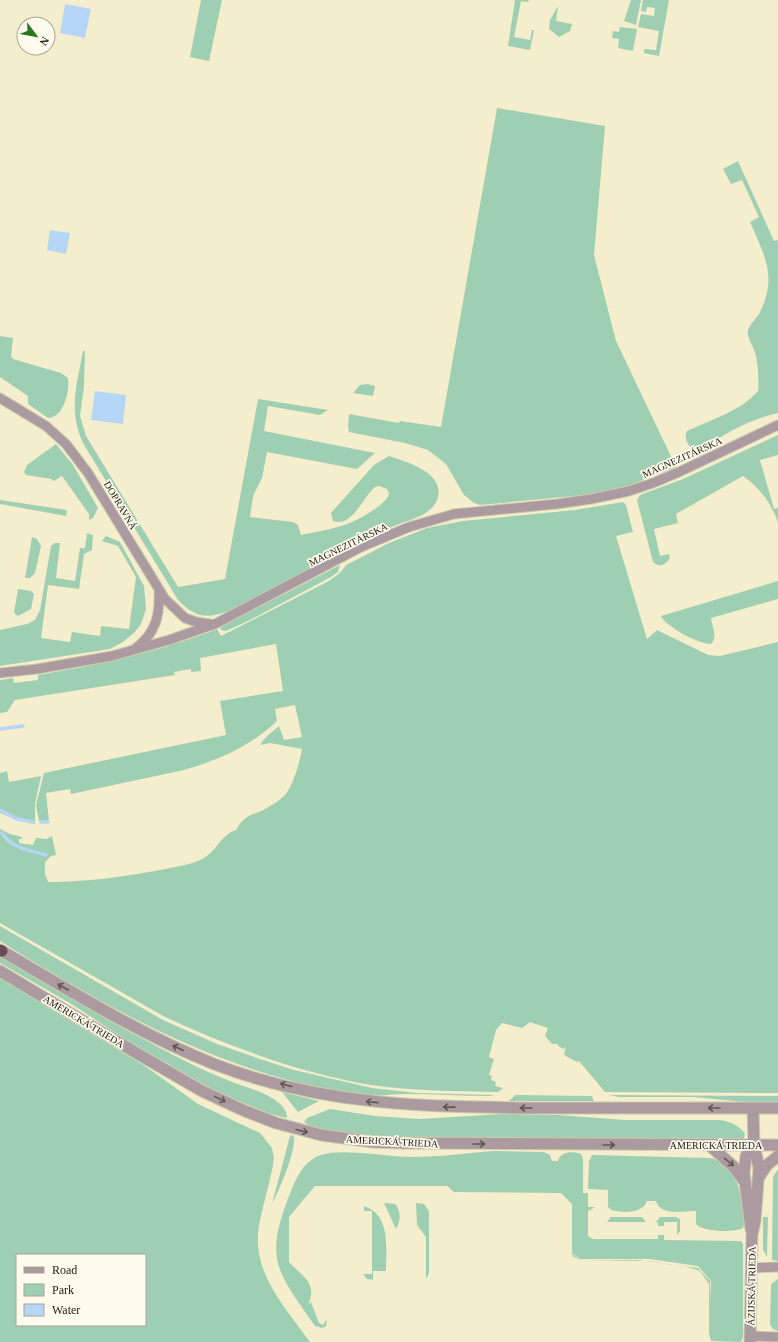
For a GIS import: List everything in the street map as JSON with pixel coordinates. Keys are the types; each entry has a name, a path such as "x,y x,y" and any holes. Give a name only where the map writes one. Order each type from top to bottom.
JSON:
{"street":[{"name":"DOPRAVNÁ","path":"0,398 46,426 66,444 88,473 158,588 172,607 185,618 202,624 215,624"},
{"name":"MAGNEZITÁRSKA","path":"0,673 37,669 130,652 215,624 361,547 409,527 454,514 557,504 629,491 679,472 778,425"},
{"path":"130,652 144,641 156,625 159,603 158,588"},
{"name":"AMERICKÁ TRIEDA","path":"1,950 113,1016 184,1051 229,1069 316,1093 371,1102 432,1106 778,1108"},
{"name":"AMERICKÁ TRIEDA","path":"0,971 202,1091 245,1111 298,1130 346,1139 404,1143 778,1146"},
{"name":"ÁZIJSKÁ TRIEDA","path":"752,1235 755,1221 759,1168 754,1145 754,1108"},
{"name":"ÁZIJSKÁ TRIEDA","path":"709,1145 734,1166 745,1183"},
{"name":"ÁZIJSKÁ TRIEDA","path":"754,1145 746,1156 745,1183 752,1235 750,1339 778,1337"},
{"path":"758,1178 767,1165 778,1156"},
{"path":"751,1268 778,1267"}],"green space":[{"path":"201,0 222,0 209,61 190,57"},
{"path":"515,0 529,0 528,2 521,1 514,37 530,40 532,30 534,30 530,50 508,46"},
{"path":"631,0 641,0 636,25 624,21"},
{"path":"643,0 669,0 659,56 644,53 644,49 656,50 659,31 638,27 641,14 654,16 655,8 647,7 646,12 641,11"},
{"path":"558,6 556,21 572,24 570,31 559,37 549,29 550,20"},
{"path":"620,27 637,29 633,51 618,48 619,39 612,38 613,31 619,32"},
{"path":"497,108 605,126 594,255 616,341 676,467 626,487 595,494 480,505 474,503 464,495 446,464 428,450 405,443 349,432 349,414 399,423 400,421 441,427"},
{"path":"738,161 774,241 778,240 778,413 738,427 702,449 704,453 700,454 694,451 689,445 686,438 687,431 734,410 758,391 757,361 749,339 748,330 759,314 765,301 768,289 768,278 764,257 750,222 759,217 742,180 731,184 723,169"},
{"path":"0,336 13,338 11,356 13,359 61,373 68,378 68,389 65,402 62,409 54,417 48,418 28,404 28,396 0,377"},
{"path":"83,351 85,351 84,386 80,416 86,436 178,587 225,579 258,399 328,410 320,415 268,406 264,431 375,453 357,469 267,452 262,478 253,496 250,517 293,522 298,525 301,535 336,527 353,521 369,513 383,503 389,493 387,489 379,486 375,487 357,510 346,520 340,522 333,521 331,513 374,465 389,456 415,465 431,476 439,491 437,500 430,510 424,514 394,526 352,546 229,611 208,616 196,614 178,600 83,443 78,431 75,397"},
{"path":"367,384 375,386 373,396 353,393 360,385"},
{"path":"778,435 778,455 760,460 774,509 778,508 778,523 769,503 764,496 749,480 743,476 676,514 678,523 654,529 660,556 669,554 670,558 662,565 658,565 653,562 637,500 640,495 683,479"},
{"path":"56,444 73,465 98,508 93,518 89,520 89,514 62,476 54,481 51,479 26,475 24,472 27,465"},
{"path":"0,500 67,510 66,516 0,504"},
{"path":"623,502 626,505 633,532 616,536 647,639 657,630 708,655 720,656 778,642 778,1093 605,1092 579,1061 577,1062 564,1055 566,1047 564,1049 558,1046 558,1044 552,1044 545,1036 548,1028 530,1022 522,1028 502,1023 496,1030 489,1057 494,1059 489,1075 492,1076 491,1080 496,1082 495,1086 503,1088 498,1092 403,1088 371,1085 344,1080 318,1074 240,1049 165,1017 0,923 0,829 10,834 22,837 22,839 19,839 19,843 33,845 36,838 47,839 52,836 56,855 51,856 45,862 45,874 48,882 119,877 183,866 209,855 227,835 236,830 243,820 262,811 283,797 291,786 300,760 302,749 270,743 260,745 265,738 279,726 284,740 302,737 295,705 275,709 277,721 267,730 245,745 210,762 184,770 71,794 70,789 46,793 49,821 39,821 36,805 44,773 226,735 220,701 283,691 276,644 200,658 201,671 191,672 191,669 174,672 175,675 15,700 7,712 0,713 0,680 13,678 14,683 38,680 38,675 151,651 217,629 221,636 329,581 341,572 346,565 389,543 427,528 463,521 575,510"},
{"path":"87,533 93,535 92,550 84,554 79,589 48,585 41,638 70,642 72,632 100,636 101,626 129,629 136,577 118,546 102,541 106,536 120,542 144,586 146,609 141,624 135,632 123,642 110,649 0,666 0,630 27,624 35,620 40,610 51,546 55,543 60,543 56,578 75,581 80,548 85,548"},
{"path":"32,537 37,539 41,546 35,573 30,578 25,578"},
{"path":"340,565 338,572 331,577 250,620 226,631 221,630 220,627"},
{"path":"778,581 778,599 711,618 714,638 711,644 699,641 683,634 669,625 661,616"},
{"path":"18,589 31,591 34,594 31,609 18,616 14,613"},
{"path":"7,771 9,782 41,776 35,804 35,824 17,820 0,813 0,773"},
{"path":"0,926 163,1020 217,1044 260,1059 294,1070 372,1088 417,1093 495,1095 407,1094 367,1096 313,1086 265,1073 218,1057 173,1038 128,1016 42,967 0,941"},
{"path":"0,956 91,1010 173,1055 212,1074 269,1096 280,1103 284,1108 287,1118 270,1114 215,1091 126,1040 73,1005 0,963"},
{"path":"0,978 145,1066 198,1104 260,1133 272,1148 274,1158 259,1226 258,1243 260,1259 272,1288 310,1342 0,1342"},
{"path":"282,1092 319,1101 298,1112"},
{"path":"515,1095 592,1096 594,1101 509,1101"},
{"path":"609,1095 778,1096 778,1102 744,1102 694,1097 619,1097"},
{"path":"330,1109 375,1116 420,1119 501,1114 558,1115 625,1120 719,1120 734,1124 745,1134 744,1138 741,1139 397,1139 326,1131 311,1127 304,1122 307,1118"},
{"path":"293,1135 294,1140 291,1158 272,1204 290,1136"},
{"path":"494,1151 544,1152 550,1155 552,1161 558,1161 562,1155 567,1153 574,1152 581,1154 583,1159 583,1193 588,1193 588,1207 595,1207 588,1211 588,1236 593,1239 658,1239 658,1235 664,1235 664,1240 741,1241 743,1244 743,1337 741,1342 711,1341 709,1333 709,1284 700,1271 672,1264 698,1268 710,1281 711,1306 711,1281 698,1266 649,1259 579,1259 572,1252 572,1204 561,1193 454,1192 447,1186 315,1186 289,1217 289,1262 308,1281 311,1297 308,1305 311,1302 319,1323 323,1325 327,1319 326,1326 322,1328 315,1326 283,1276 278,1263 276,1249 278,1233 291,1191 302,1169 310,1161 321,1155 341,1152 412,1157 443,1156"},
{"path":"592,1155 710,1158 718,1161 725,1165 730,1171 738,1185 743,1210 743,1228 733,1231 705,1229 696,1224 696,1211 667,1211 658,1206 656,1201 647,1201 641,1208 632,1212 611,1210 608,1207 608,1190 588,1189 589,1161"},
{"path":"778,1169 778,1261 772,1260 773,1177"},
{"path":"384,1203 395,1204 397,1206 399,1219 396,1229"},
{"path":"416,1203 424,1204 429,1211 429,1273 426,1279 426,1237 417,1225"},
{"path":"364,1206 373,1210 379,1217 383,1224 385,1233 386,1271 373,1271 373,1280 367,1279 363,1274 372,1274 372,1211 364,1211"},
{"path":"611,1217 642,1217 646,1222 607,1222"},
{"path":"660,1217 676,1217 680,1219 680,1231 677,1235 677,1222 664,1222 664,1226 658,1226 658,1223 656,1222"},
{"path":"763,1217 768,1217 767,1257 763,1249"},
{"path":"580,1260 638,1260 645,1261"},
{"path":"778,1279 778,1331 773,1329 770,1325 771,1284"}],"water":[{"path":"65,4 91,9 85,38 60,33"},
{"path":"50,230 70,233 66,254 47,250"},
{"path":"95,391 126,395 123,424 91,420"}],"waterway":[{"path":"0,729 23,726"},
{"path":"0,810 17,819 33,822"},
{"path":"41,822 48,822"},
{"path":"2,833 16,846 46,855"}]}
